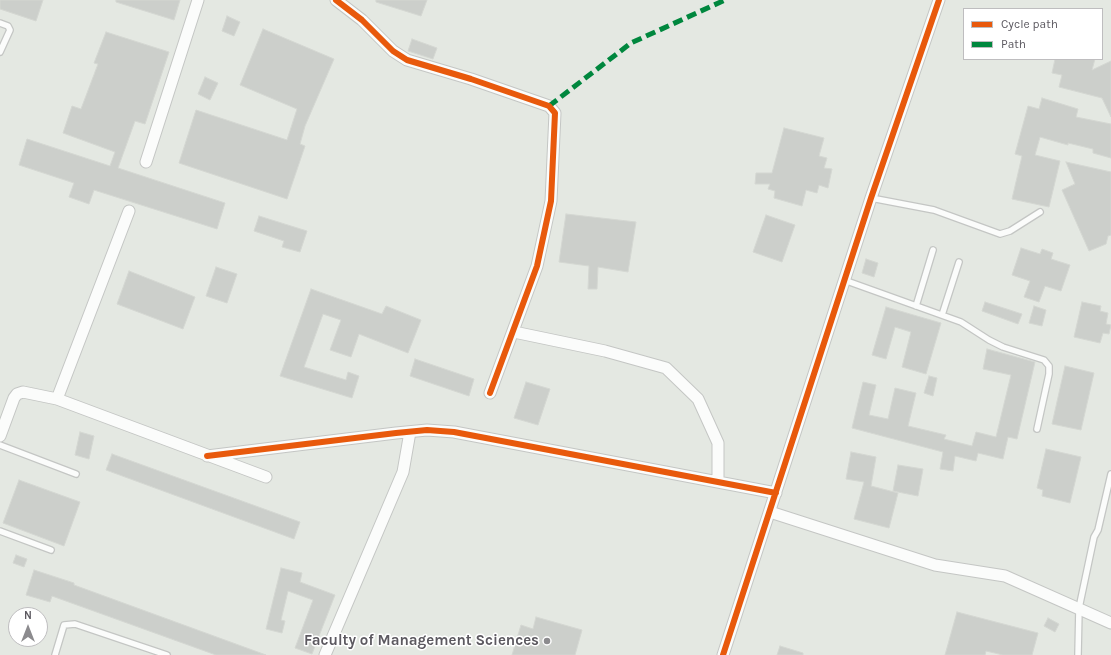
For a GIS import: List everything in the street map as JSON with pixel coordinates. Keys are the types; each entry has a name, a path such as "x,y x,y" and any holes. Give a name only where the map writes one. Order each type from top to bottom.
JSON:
{"street":[{"path":"146,162 198,0"},
{"path":"336,0 362,20 393,51 407,60 471,79 549,106 555,113 551,200 537,266 514,332 490,393"},
{"path":"723,655 871,198 940,0"},
{"path":"57,399 129,211"},
{"path":"514,332 605,351 666,368 698,399 718,444 718,482"},
{"path":"0,436 17,394 23,392 57,399 266,478"},
{"path":"207,456 427,430 454,432 776,493"},
{"path":"325,655 403,472 410,432"},
{"path":"770,512 935,565 1005,576 1111,623"}],"lane":[{"path":"0,23 8,26 10,30 0,52"},
{"path":"871,198 934,210 1000,234 1010,231 1040,212"},
{"path":"916,306 933,250"},
{"path":"942,315 959,262"},
{"path":"844,280 961,322 1003,347 1044,360 1049,366 1050,374 1036,429"},
{"path":"0,445 76,474"},
{"path":"1078,655 1079,608 1094,537 1098,530 1111,474"},
{"path":"0,531 50,550"},
{"path":"56,655 64,625 75,624 167,655"}],"building":[{"path":"0,0 43,0 36,21 0,9"},
{"path":"116,0 180,0 174,20 116,2"},
{"path":"376,0 427,0 421,16 376,2"},
{"path":"227,16 240,22 234,36 222,31"},
{"path":"263,29 334,59 305,126 300,144 305,146 287,199 179,163 196,110 287,140 297,109 240,85"},
{"path":"106,32 169,52 145,124 135,121 118,168 225,203 217,229 94,190 89,204 69,197 74,183 19,165 27,139 110,166 115,152 63,133 72,106 81,109 98,64 94,63"},
{"path":"412,39 437,48 433,59 408,51"},
{"path":"1055,60 1095,60 1092,70 1111,61 1111,117 1102,98 1059,87 1062,75 1052,73"},
{"path":"205,77 218,83 210,100 198,94"},
{"path":"1042,98 1078,109 1076,117 1111,124 1111,158 1093,153 1093,149 1068,143 1068,145 1040,137 1035,155 1060,161 1049,207 1012,199 1022,156 1015,154 1028,106 1039,109"},
{"path":"784,128 824,138 819,156 827,158 824,168 832,169 828,188 819,185 817,193 806,190 802,206 774,198 775,191 768,189 770,184 755,184 756,173 772,173"},
{"path":"1066,162 1111,172 1111,235 1108,236 1106,244 1089,251 1062,190 1075,184"},
{"path":"566,214 636,222 628,272 598,267 597,289 588,289 589,266 559,262"},
{"path":"766,215 795,225 782,262 753,252"},
{"path":"259,216 307,231 300,252 282,247 284,241 254,231"},
{"path":"1021,248 1040,254 1042,249 1053,253 1051,259 1070,265 1061,291 1045,286 1039,302 1024,297 1030,281 1012,275"},
{"path":"866,259 878,263 874,277 862,273"},
{"path":"216,267 237,274 227,303 206,296"},
{"path":"129,271 195,297 183,329 117,304"},
{"path":"311,289 382,314 386,306 421,320 408,353 359,334 351,357 330,350 341,320 323,314 304,367 346,380 348,372 359,376 352,398 280,376"},
{"path":"985,302 1022,314 1018,324 982,311"},
{"path":"1082,302 1101,306 1100,311 1108,313 1106,324 1111,325 1109,334 1103,333 1100,343 1074,337"},
{"path":"1034,306 1046,310 1042,326 1029,323"},
{"path":"886,307 941,323 926,374 902,367 911,332 895,327 886,359 872,355"},
{"path":"987,349 1035,362 1017,439 1008,437 1003,459 978,453 976,461 955,456 953,471 940,469 943,452 852,428 863,382 876,385 869,415 888,419 895,388 916,393 908,426 946,435 944,439 972,446 976,432 996,437 1011,375 983,369"},
{"path":"415,359 474,379 469,396 410,376"},
{"path":"1065,366 1094,373 1081,430 1052,424"},
{"path":"929,376 937,378 933,396 924,393"},
{"path":"526,382 550,389 538,425 514,418"},
{"path":"80,432 94,436 89,459 75,455"},
{"path":"1046,449 1081,457 1070,503 1042,496 1043,490 1037,488"},
{"path":"851,452 876,457 871,486 898,493 889,528 854,519 864,482 846,479"},
{"path":"112,454 300,522 294,539 106,470"},
{"path":"898,465 923,469 918,496 893,491"},
{"path":"19,480 80,502 64,546 3,523"},
{"path":"16,555 27,559 24,567 13,563"},
{"path":"281,568 302,573 300,582 335,595 312,654 295,648 313,600 288,591 281,620 285,621 282,633 266,629"},
{"path":"34,570 74,583 74,585 266,655 216,655 52,596 50,602 26,595"},
{"path":"957,612 1038,633 1032,655 1003,655 986,651 985,655 945,655"},
{"name":"Faculty of Management Sciences","path":"536,617 582,630 575,655 512,655 521,625 533,629"},
{"path":"1048,618 1059,624 1055,632 1044,626"},
{"path":"780,646 803,653 803,655 777,655"}],"marked path":[{"path":"549,106 631,43 725,0"}],"cycle path":[{"path":"336,0 362,20 393,51 407,60 471,79 549,106 555,113 551,201 537,266 490,393"},
{"path":"723,655 871,198 939,0"},
{"path":"207,456 427,430 454,432 776,493"}],"place":[{"name":"Faculty of Management Sciences","path":"547,641"}]}
